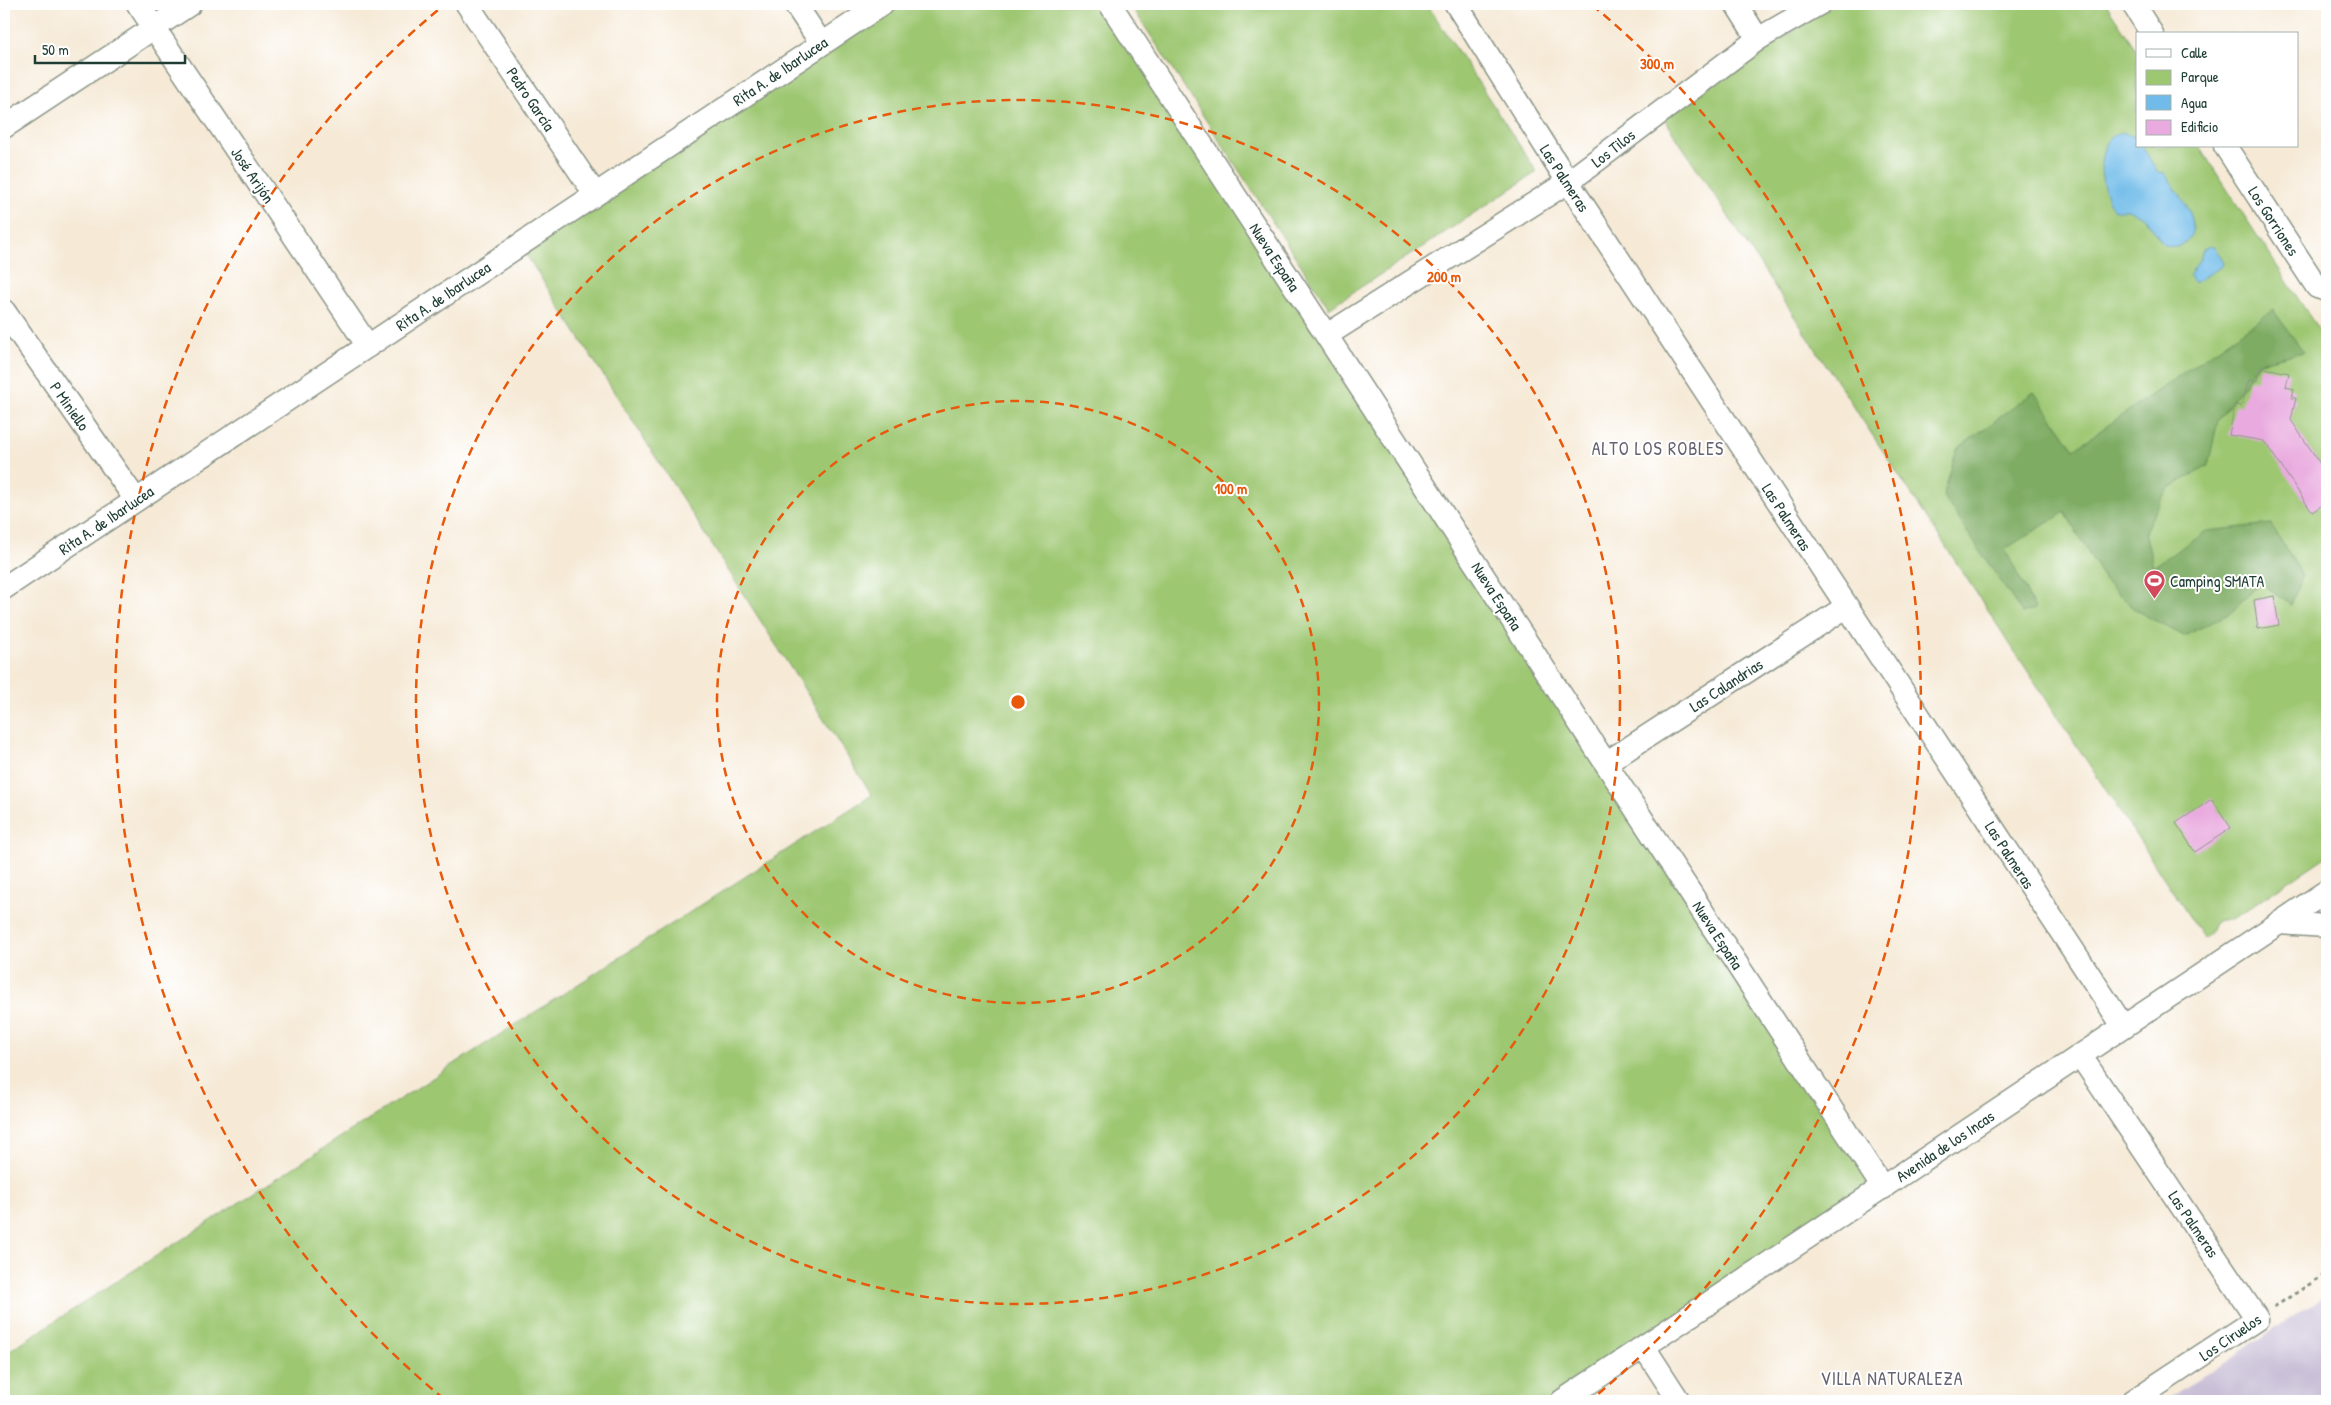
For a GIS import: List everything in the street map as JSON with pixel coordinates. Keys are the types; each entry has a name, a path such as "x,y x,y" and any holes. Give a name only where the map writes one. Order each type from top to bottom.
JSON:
{"street":[{"name":"José Arijón","path":"138,4 368,346"},
{"path":"4,127 190,4"},
{"name":"Pedro García","path":"468,4 595,194"},
{"path":"795,4 821,43"},
{"name":"Rita A. de Ibarlucea","path":"4,588 882,4"},
{"name":"Nueva España","path":"1110,4 1883,1188"},
{"name":"Las Palmeras","path":"1456,4 1568,182 2123,1026"},
{"path":"1736,4 1758,39"},
{"name":"Los Tilos","path":"1327,335 1568,182 1758,39 1819,4"},
{"path":"2133,4 2151,32"},
{"name":"Los Gorriones","path":"2226,148 2317,287 2327,290"},
{"name":"P Miniello","path":"4,311 136,500"},
{"name":"Las Calandrias","path":"1606,763 1846,607"},
{"name":"Avenida de los Incas","path":"1562,1401 2327,891"},
{"path":"2278,922 2327,926"},
{"name":"Las Palmeras","path":"2080,1055 2257,1319"},
{"name":"Los Ciruelos","path":"2133,1401 2257,1319"},
{"path":"1644,1347 1678,1401"}],"path":[{"name":"Los Ciruelos","path":"2257,1319 2327,1273"}],"shaded area":[{"path":"2327,1295 2327,1401 2165,1401"}],"green space":[{"path":"882,4 1110,4 1883,1188 1562,1401 4,1401 4,1354 872,795 520,245"},
{"path":"1130,4 1427,4 1537,172 1329,308"},
{"name":"Camping SMATA","path":"1835,4 2106,4 2136,49 2136,148 2200,148 2327,343 2327,856 2231,920 2215,923 2208,936 2204,939 1663,117"},
{"path":"2273,310 2304,352 2260,362 2218,420 2208,466 2167,489 2145,531 2153,567 2206,531 2271,524 2302,575 2291,605 2261,583 2227,615 2184,636 2137,611 2105,581 2065,512 2005,549 2035,609 2022,613 1943,496 1957,449 2034,392 2074,449"}],"water":[{"path":"2122,132 2136,138 2136,148 2143,148 2157,171 2160,173 2164,172 2184,201 2192,221 2192,231 2188,240 2178,247 2164,245 2144,217 2128,210 2114,210 2109,202 2102,179 2101,167 2102,155 2112,137"},
{"path":"2210,246 2215,248 2224,263 2221,267 2194,283 2189,276 2200,259 2203,249"}],"building":[{"path":"2260,367 2289,373 2286,387 2294,389 2292,398 2296,398 2291,420 2327,474 2327,502 2312,512 2264,441 2229,435 2235,405 2241,406 2249,380 2257,381"},
{"path":"2274,596 2279,625 2258,629 2254,600"},
{"path":"2212,799 2231,828 2195,852 2176,823"}],"place":[{"name":"Camping SMATA","path":"2154,600"}],"district":[{"name":"ALTO LOS ROBLES","path":"1658,448"},
{"name":"VILLA NATURALEZA","path":"1892,1378"}]}
